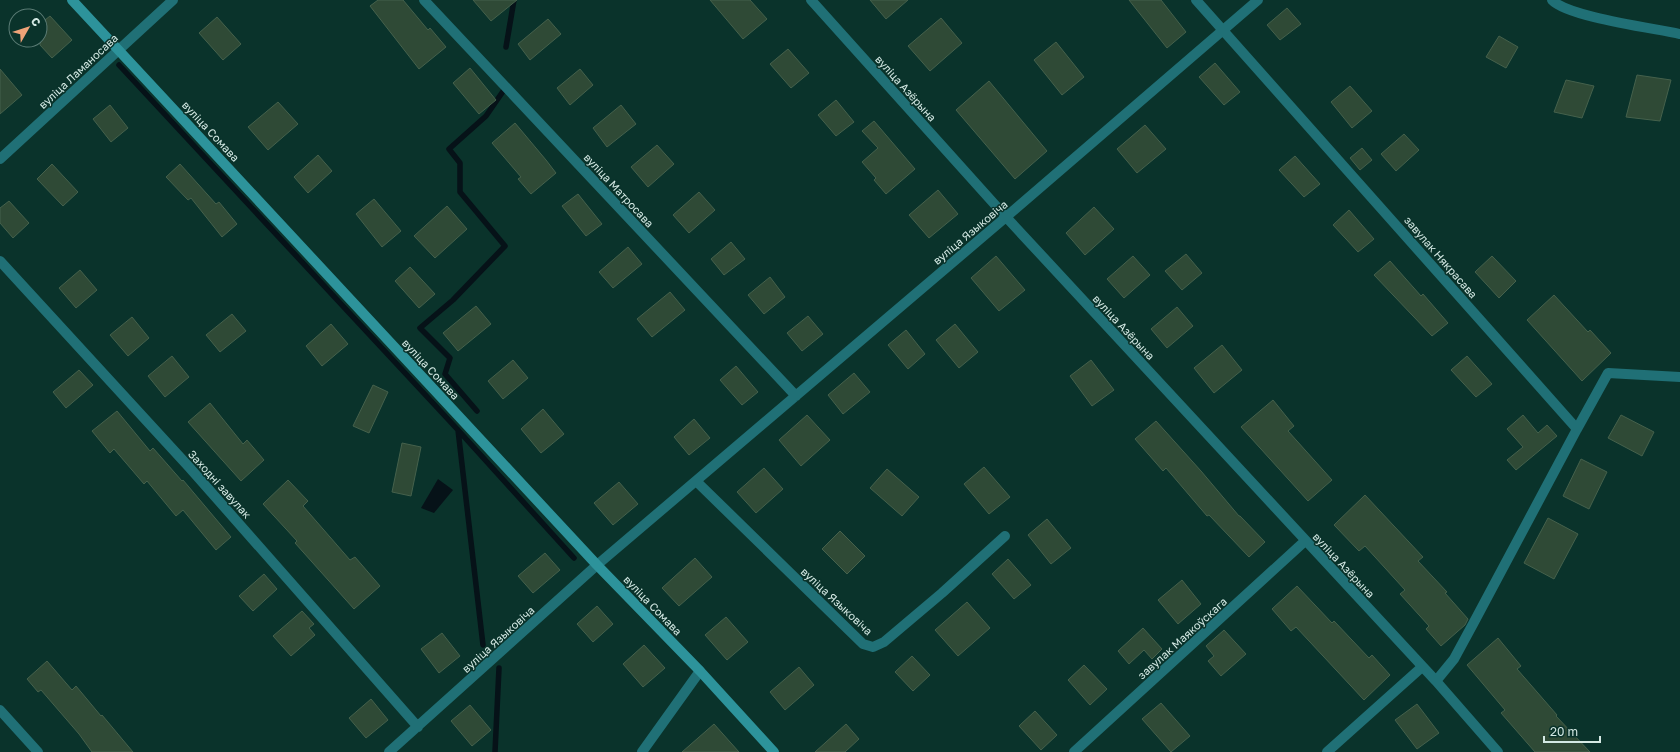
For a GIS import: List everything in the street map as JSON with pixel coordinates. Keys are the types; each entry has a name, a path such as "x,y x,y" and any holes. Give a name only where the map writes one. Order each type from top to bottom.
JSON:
{"street":[{"name":"вуліца Сомава","path":"72,0 597,565 700,671 774,752"},
{"name":"вуліца Ламаносава","path":"0,159 173,0"},
{"name":"вуліца Матросава","path":"424,0 796,396"},
{"name":"вуліца Азёрына","path":"811,0 1006,217 1436,681 1498,752"},
{"name":"завулак Някрасава","path":"1196,0 1577,429"},
{"name":"вуліца Языковіча","path":"389,752 597,565 1224,31 1258,0"},
{"path":"1552,0 1555,4 1584,15 1680,34"},
{"name":"Заходні завулак","path":"0,261 189,467 418,727"},
{"path":"1436,681 1454,659 1608,373 1680,377"},
{"name":"вуліца Языковіча","path":"696,481 863,644 873,647 884,642 942,593 1005,536"},
{"name":"завулак Маякоўскага","path":"1074,752 1305,541"},
{"path":"1327,752 1422,667"},
{"path":"642,752 700,671"},
{"path":"0,710 38,752"}],"shaded area":[{"path":"438,479 453,490 434,513 421,508"}],"building":[{"path":"378,0 403,0 428,30 430,28 446,47 419,69 370,6"},
{"path":"473,0 517,0 491,21"},
{"path":"710,0 750,0 767,19 743,39"},
{"path":"870,0 908,0 886,19"},
{"path":"1129,0 1161,0 1186,32 1167,48"},
{"path":"1287,8 1301,24 1280,40 1267,25"},
{"path":"50,16 72,40 52,58 43,48 48,48 48,18"},
{"path":"217,17 241,44 223,60 199,33"},
{"path":"941,18 962,43 930,71 908,46"},
{"path":"548,19 561,34 530,60 518,44"},
{"path":"1499,36 1518,47 1506,68 1486,57"},
{"path":"1056,42 1084,77 1062,95 1034,60"},
{"path":"788,49 809,73 791,88 770,64"},
{"path":"1215,63 1240,92 1224,105 1199,77"},
{"path":"470,68 496,100 479,114 453,83"},
{"path":"0,69 22,95 0,114"},
{"path":"580,69 593,85 570,105 557,88"},
{"path":"1637,75 1671,80 1660,121 1626,117"},
{"path":"1566,80 1594,86 1582,118 1554,112"},
{"path":"989,81 1047,151 1015,179 956,110"},
{"path":"1350,86 1372,111 1352,128 1331,102"},
{"path":"836,100 854,122 836,136 818,115"},
{"path":"278,102 298,124 268,150 248,127"},
{"path":"110,105 128,128 111,142 93,119"},
{"path":"621,105 636,124 607,147 593,128"},
{"path":"874,121 915,169 886,194 874,180 876,178 862,162 878,148 862,131"},
{"path":"515,123 556,173 531,194 518,179 521,177 492,143"},
{"path":"1145,125 1166,149 1137,173 1117,149"},
{"path":"1404,134 1419,150 1396,171 1381,154"},
{"path":"657,145 674,164 648,187 631,167"},
{"path":"1362,148 1372,160 1360,170 1350,158"},
{"path":"318,155 332,171 308,193 294,177"},
{"path":"1295,156 1320,184 1304,197 1279,170"},
{"path":"52,164 78,192 63,206 37,179"},
{"path":"180,164 216,204 219,202 237,224 222,237 191,198 188,200 166,177"},
{"path":"938,190 958,214 929,238 909,215"},
{"path":"699,192 715,210 689,233 673,215"},
{"path":"578,194 602,224 586,236 562,206"},
{"path":"374,199 401,231 382,247 356,214"},
{"path":"9,201 29,223 13,238 0,223 0,208"},
{"path":"447,206 467,229 435,258 414,236"},
{"path":"1094,207 1114,229 1085,255 1066,233"},
{"path":"1349,210 1374,239 1358,252 1333,225"},
{"path":"731,242 745,259 724,275 711,259"},
{"path":"628,247 642,264 613,288 599,272"},
{"path":"1186,254 1202,273 1182,290 1165,271"},
{"path":"996,256 1025,290 999,311 971,278"},
{"path":"1133,256 1150,275 1124,298 1107,279"},
{"path":"1492,256 1516,281 1499,298 1475,272"},
{"path":"1390,261 1421,296 1423,294 1448,323 1432,336 1374,275"},
{"path":"410,267 435,294 419,308 395,281"},
{"path":"80,270 97,290 76,308 59,288"},
{"path":"770,277 785,297 764,314 748,295"},
{"path":"670,292 685,310 652,337 637,319"},
{"path":"1554,295 1588,332 1590,330 1611,353 1582,381 1527,320"},
{"path":"476,306 491,324 458,351 443,333"},
{"path":"1177,307 1193,326 1167,348 1151,329"},
{"path":"232,314 246,331 220,352 206,335"},
{"path":"808,316 823,334 802,351 787,333"},
{"path":"132,317 149,338 128,356 110,335"},
{"path":"331,324 348,344 322,366 306,346"},
{"path":"955,324 978,352 959,368 936,340"},
{"path":"906,330 925,354 908,369 888,345"},
{"path":"1222,345 1242,370 1214,393 1194,368"},
{"path":"172,356 189,377 165,397 148,376"},
{"path":"1467,356 1492,384 1476,397 1451,370"},
{"path":"513,360 528,378 503,399 488,381"},
{"path":"1091,360 1114,390 1092,406 1070,376"},
{"path":"736,366 758,392 742,405 720,380"},
{"path":"79,370 93,385 66,408 53,392"},
{"path":"854,373 870,392 843,414 828,395"},
{"path":"373,385 388,392 369,433 353,426"},
{"path":"1273,400 1294,426 1288,431 1332,480 1308,501 1241,427"},
{"path":"210,403 243,444 247,440 264,460 241,481 188,422"},
{"path":"543,409 564,434 541,453 521,429"},
{"path":"117,411 150,451 153,448 182,481 183,480 231,537 216,550 183,510 176,516 147,481 144,484 114,449 110,453 92,431"},
{"path":"807,415 830,440 801,466 779,440"},
{"path":"1523,415 1538,433 1547,425 1557,436 1516,470 1507,460 1523,447 1507,429"},
{"path":"1621,415 1654,432 1642,456 1608,438"},
{"path":"694,419 710,438 689,455 674,437"},
{"path":"1156,421 1239,516 1265,542 1249,557 1209,515 1207,516 1166,468 1163,471 1135,439"},
{"path":"402,443 421,447 411,496 392,492"},
{"path":"1581,459 1607,472 1589,509 1563,496"},
{"path":"984,467 1010,497 989,514 964,484"},
{"path":"764,468 783,489 756,513 737,492"},
{"path":"887,469 919,497 902,516 870,488"},
{"path":"288,480 308,501 303,506 350,560 355,557 380,586 354,609 295,543 297,541 263,504"},
{"path":"619,482 638,504 613,525 594,503"},
{"path":"1365,495 1423,557 1418,561 1447,592 1445,593 1468,619 1465,625 1441,646 1426,629 1429,626 1400,594 1405,590 1365,546 1359,551 1334,525"},
{"path":"1548,518 1578,534 1554,579 1524,563"},
{"path":"1047,519 1071,548 1051,564 1028,535"},
{"path":"840,531 865,556 847,574 822,549"},
{"path":"545,553 560,570 533,593 518,576"},
{"path":"695,558 712,577 679,606 662,588"},
{"path":"1008,559 1031,585 1014,599 992,574"},
{"path":"264,574 277,589 253,611 239,596"},
{"path":"1182,580 1201,604 1178,624 1158,600"},
{"path":"1297,586 1332,623 1334,621 1369,658 1372,655 1390,675 1364,700 1296,627 1291,631 1272,609"},
{"path":"967,602 990,628 958,656 935,630"},
{"path":"597,606 613,624 593,642 577,624"},
{"path":"302,611 314,624 309,628 315,635 291,656 273,636"},
{"path":"726,617 748,642 727,660 705,635"},
{"path":"1143,628 1162,649 1152,659 1144,650 1129,664 1118,651"},
{"path":"1224,630 1246,654 1221,676 1208,661 1214,656 1206,646"},
{"path":"442,633 460,656 439,673 421,649"},
{"path":"1498,638 1521,666 1517,669 1557,715 1556,716 1590,752 1535,752 1501,713 1505,710 1467,665"},
{"path":"644,645 665,668 643,687 623,664"},
{"path":"912,656 930,675 913,691 895,672"},
{"path":"47,661 72,690 76,686 133,752 92,752 79,734 41,690 38,692 27,679"},
{"path":"1084,665 1107,689 1090,705 1068,680"},
{"path":"799,667 814,685 785,710 770,692"},
{"path":"371,699 388,720 366,738 349,718"},
{"path":"1161,703 1190,736 1171,752 1142,719"},
{"path":"1417,704 1439,733 1417,749 1395,720"},
{"path":"470,705 491,730 472,746 451,721"},
{"path":"1035,711 1057,735 1041,750 1019,726"},
{"path":"714,724 739,752 682,752"},
{"path":"846,724 859,739 845,752 815,752"}],"waterway":[{"path":"506,47 514,0"},
{"path":"119,65 458,430 574,558"},
{"path":"477,411 445,374 450,358 420,328 453,300 505,246 460,192 460,163 449,149 486,116 506,87 505,86"},
{"path":"458,430 483,645"},
{"path":"495,752 499,668"}]}
